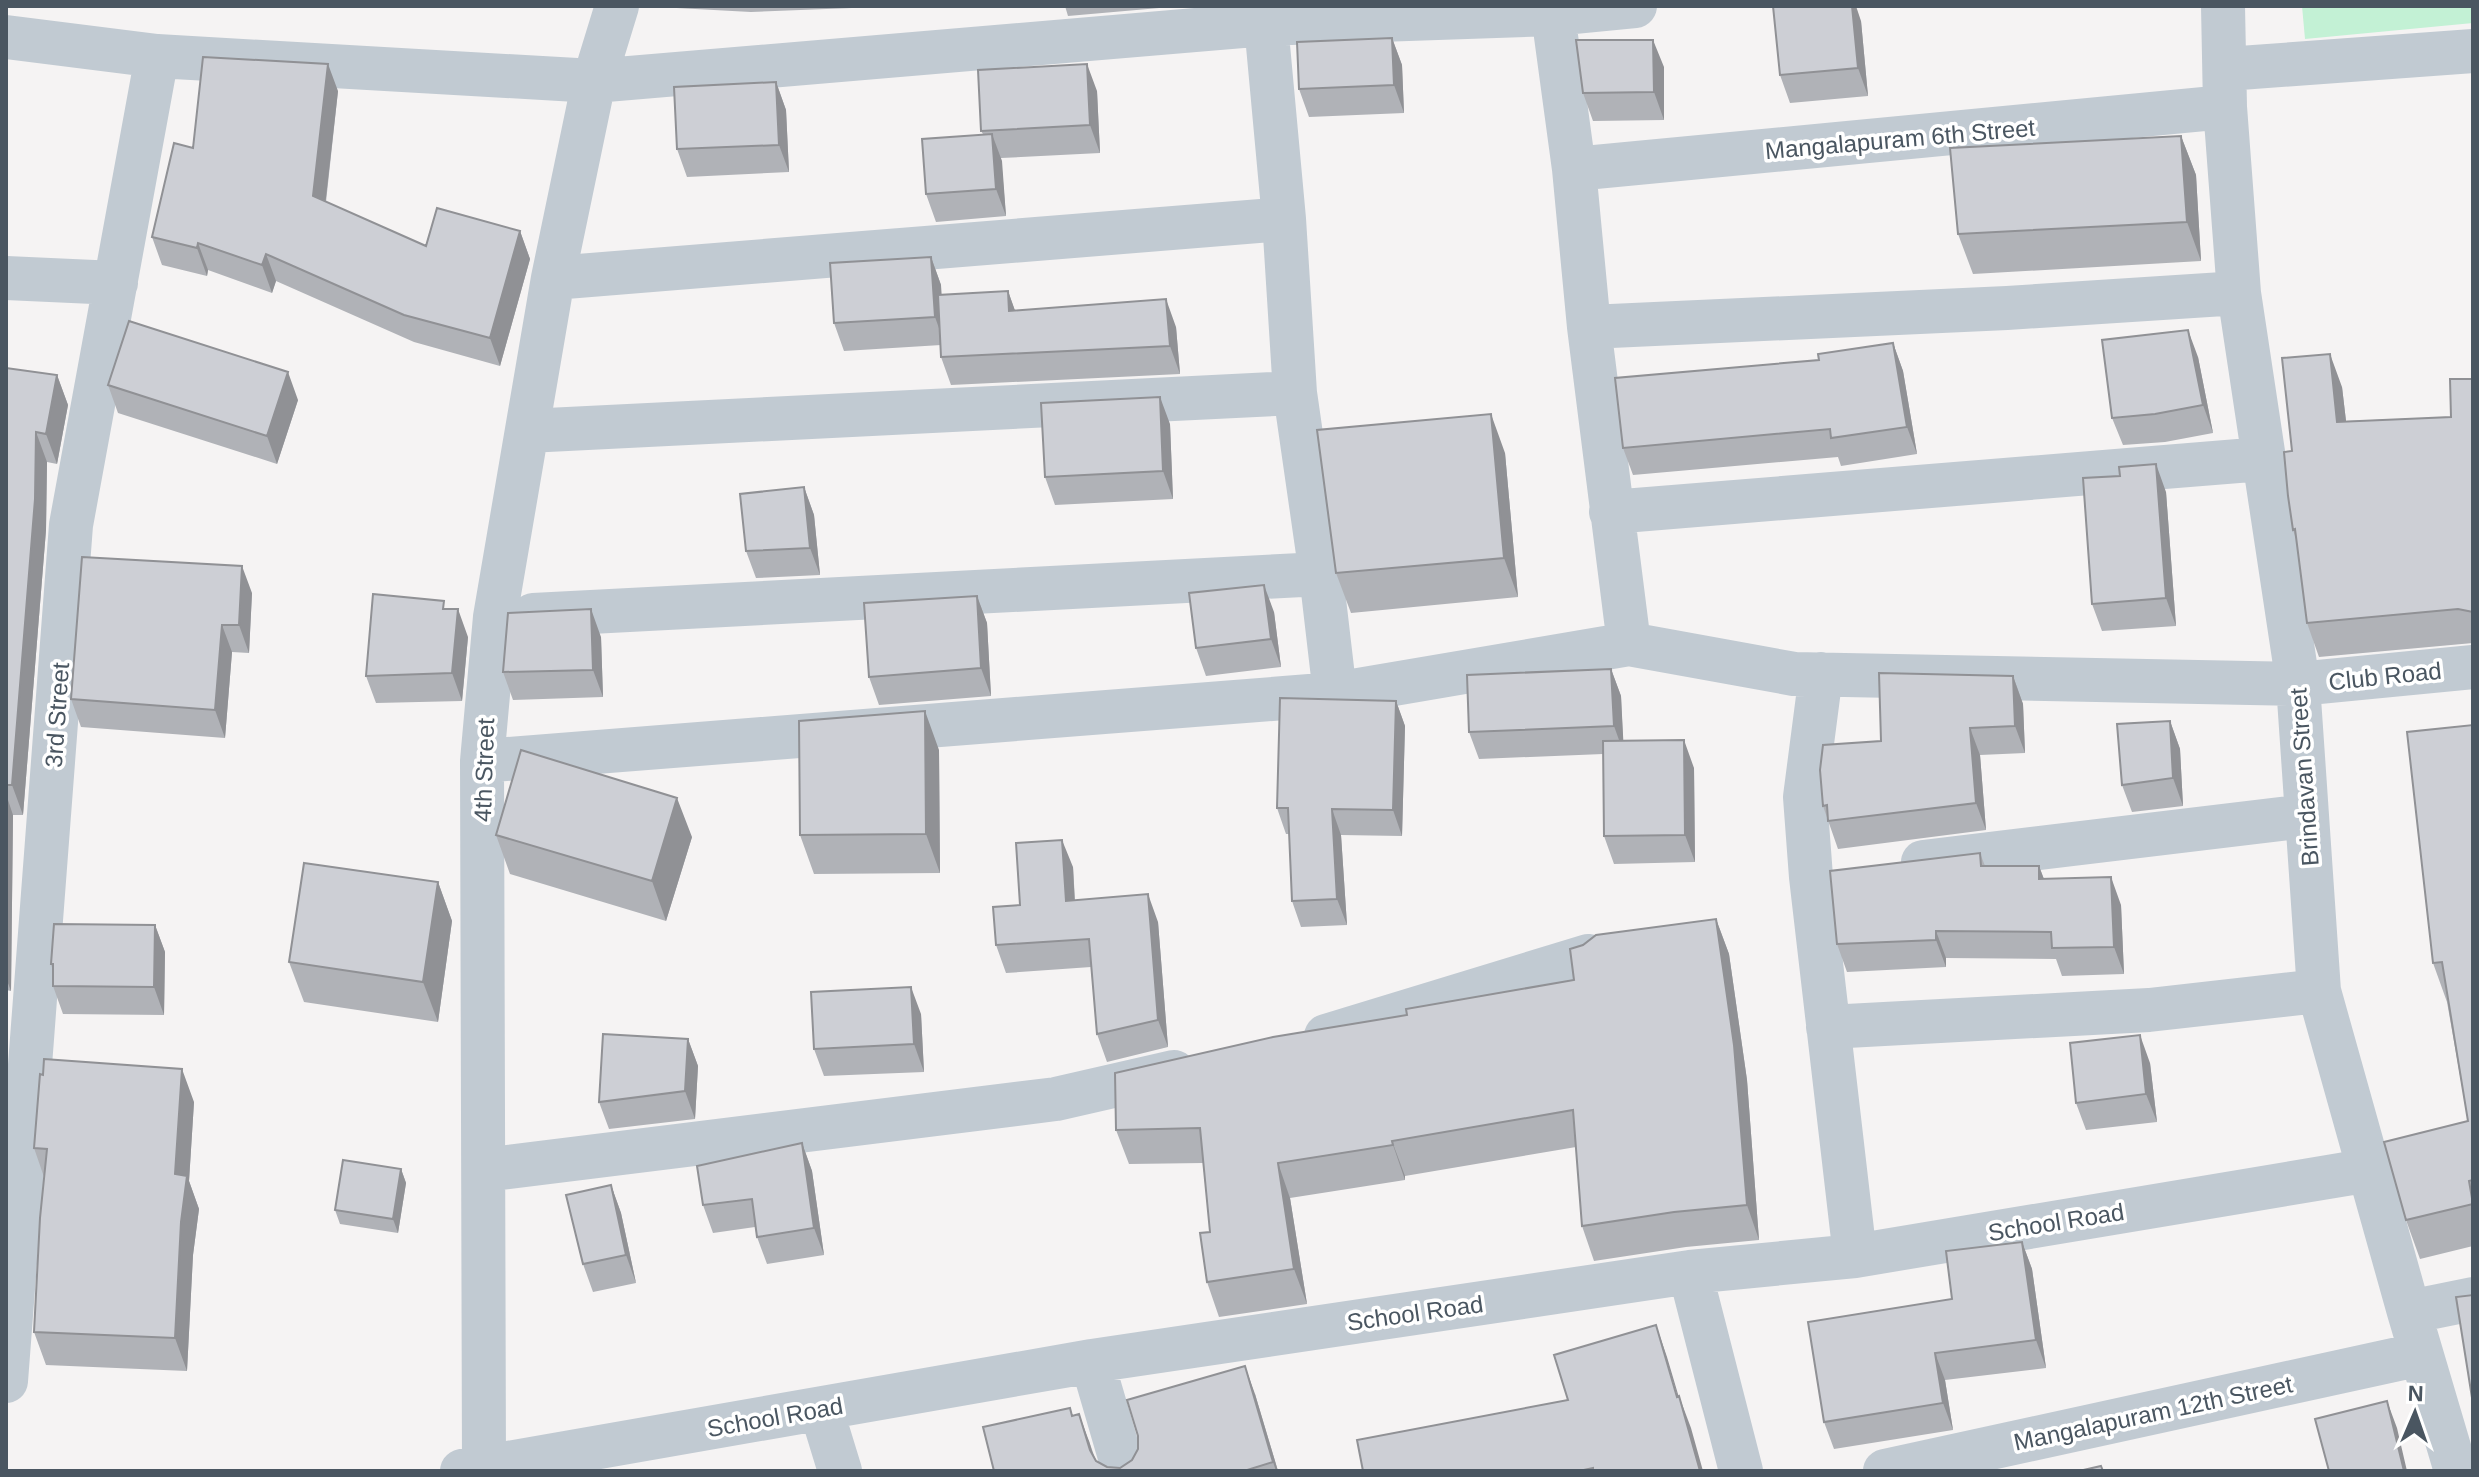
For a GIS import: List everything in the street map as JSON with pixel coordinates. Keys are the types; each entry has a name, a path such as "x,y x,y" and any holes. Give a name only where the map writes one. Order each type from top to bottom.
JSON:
{"street":[{"name":"4th Street","path":"473,1470 484,1170 482,761 495,617 553,278 594,81 617,6"},
{"path":"25,27 157,56 594,81 1374,13 1553,14 1635,6"},
{"name":"Brindavan Street","path":"2223,6 2225,88 2239,293 2298,684 2319,991 2456,1471"},
{"path":"1553,14 1629,644"},
{"path":"1266,24 1284,219 1295,393 1335,694"},
{"name":"Mangalapuram 6th Street","path":"1574,169 2225,88 2473,51"},
{"name":"3rd Street","path":"6,1381 71,525 157,56"},
{"path":"553,278 1284,219"},
{"path":"6,278 116,283"},
{"path":"1589,327 2007,308 2239,293"},
{"path":"527,431 1295,393"},
{"path":"1611,512 2263,459"},
{"path":"495,617 1321,574"},
{"name":"Club Road","path":"482,761 1335,694 1629,644 1794,674 2298,684 2473,667"},
{"path":"1821,674 1805,797 1811,877 1855,1256"},
{"path":"1811,877 2306,816"},
{"path":"1286,1046 1332,1035 1588,956"},
{"path":"1828,1027 2149,1010 2319,991"},
{"path":"484,1170 1056,1099 1209,1064"},
{"name":"School Road","path":"473,1470 552,1464 821,1409 1092,1361 1690,1272 1855,1256 2370,1170"},
{"path":"1690,1272 1741,1471"},
{"path":"2409,1312 2473,1299"},
{"name":"Mangalapuram 12th Street","path":"1885,1471 2421,1354"},
{"path":"1092,1361 1124,1471"},
{"path":"821,1409 840,1471"}],"green space":[{"path":"2302,6 2473,6 2473,23 2305,39"}],"building":[{"path":"1773,6 1852,6 1858,68 1780,75"},
{"path":"1392,38 1394,85 1299,89 1297,42"},
{"path":"1576,40 1653,40 1654,92 1583,93"},
{"path":"203,57 328,64 313,196 426,246 437,208 520,231 490,338 404,315 266,254 262,265 198,243 197,248 152,237 174,143 193,148"},
{"path":"1087,64 1090,125 981,131 978,70"},
{"path":"776,82 779,145 677,149 674,87"},
{"path":"992,134 996,189 926,194 922,139"},
{"path":"2181,136 2187,222 1958,234 1950,148"},
{"path":"931,257 935,317 834,323 830,263"},
{"path":"1008,291 1009,311 1166,299 1170,346 941,357 938,295"},
{"path":"129,321 288,372 267,436 108,385"},
{"path":"2188,330 2203,405 2112,418 2102,340"},
{"path":"1893,343 1907,427 1831,438 1830,429 1623,448 1615,378 1819,360 1818,354"},
{"path":"2330,354 2337,422 2451,417 2450,379 2473,379 2473,612 2458,609 2307,623 2288,496 2284,452 2292,451 2282,358"},
{"path":"6,368 57,375 46,434 36,432 35,499 12,785 6,785"},
{"path":"1160,397 1163,471 1045,477 1041,403"},
{"path":"1491,414 1504,558 1336,573 1317,430"},
{"path":"2156,464 2166,598 2092,604 2083,478 2120,476 2119,467"},
{"path":"804,487 810,548 746,551 740,494"},
{"path":"82,557 242,566 239,625 222,625 215,710 71,699"},
{"path":"1264,585 1271,639 1196,648 1189,593"},
{"path":"373,594 444,601 443,609 458,609 452,673 366,676"},
{"path":"977,596 981,668 869,677 864,603"},
{"path":"591,609 593,670 503,672 508,613"},
{"path":"1611,669 1614,726 1469,732 1467,675"},
{"path":"1879,673 2013,676 2015,726 1970,728 1976,803 1828,821 1827,805 1823,806 1820,770 1823,745 1881,741"},
{"path":"1280,698 1396,701 1393,810 1332,809 1337,899 1292,901 1288,808 1277,808"},
{"path":"925,711 926,834 800,835 799,721"},
{"path":"2170,721 2173,778 2122,785 2117,724"},
{"path":"2473,725 2473,1180 2469,1181 2473,1204 2406,1220 2384,1142 2468,1121 2442,962 2433,963 2407,732"},
{"path":"1684,740 1685,835 1604,836 1603,741"},
{"path":"521,750 677,798 652,881 496,835"},
{"path":"1062,840 1066,901 1148,894 1158,1020 1097,1034 1089,939 996,945 993,907 1020,905 1016,843"},
{"path":"1980,853 1981,866 2039,866 2039,879 2111,877 2114,947 2052,948 2051,932 1936,931 1936,940 1837,944 1830,871"},
{"path":"304,863 438,882 423,982 289,962"},
{"path":"1716,919 1734,1045 1747,1205 1582,1226 1573,1110 1392,1141 1393,1145 1278,1163 1294,1269 1207,1282 1200,1233 1210,1232 1200,1128 1116,1130 1115,1073 1273,1037 1407,1015 1406,1009 1574,980 1570,949 1583,945 1596,935"},
{"path":"54,924 155,925 154,987 53,986"},
{"path":"911,987 914,1044 814,1049 811,992"},
{"path":"603,1034 688,1039 685,1091 599,1102"},
{"path":"2140,1035 2146,1094 2076,1103 2070,1043"},
{"path":"44,1059 182,1069 175,1174 187,1176 181,1222 175,1338 34,1332 47,1149 34,1148"},
{"path":"802,1143 814,1228 757,1237 752,1199 703,1205 697,1166"},
{"path":"343,1160 401,1169 393,1219 335,1210"},
{"path":"611,1185 626,1255 583,1264 566,1195"},
{"path":"2022,1242 2036,1340 1935,1353 1943,1403 1824,1422 1808,1322 1952,1299 1946,1251"},
{"path":"2473,1295 2473,1404 2456,1297"},
{"path":"1656,1325 1700,1471 1593,1471 1593,1468 1579,1471 1363,1471 1357,1440 1568,1400 1554,1355"},
{"path":"1245,1366 1273,1462 1244,1471 994,1471 983,1427 1070,1408 1072,1416 1079,1414 1096,1461 1107,1467 1120,1468 1132,1460 1138,1449 1138,1436 1127,1400"},
{"path":"2387,1401 2404,1471 2329,1471 2315,1419"},
{"path":"2101,1466 2103,1471 2079,1471"}]}
